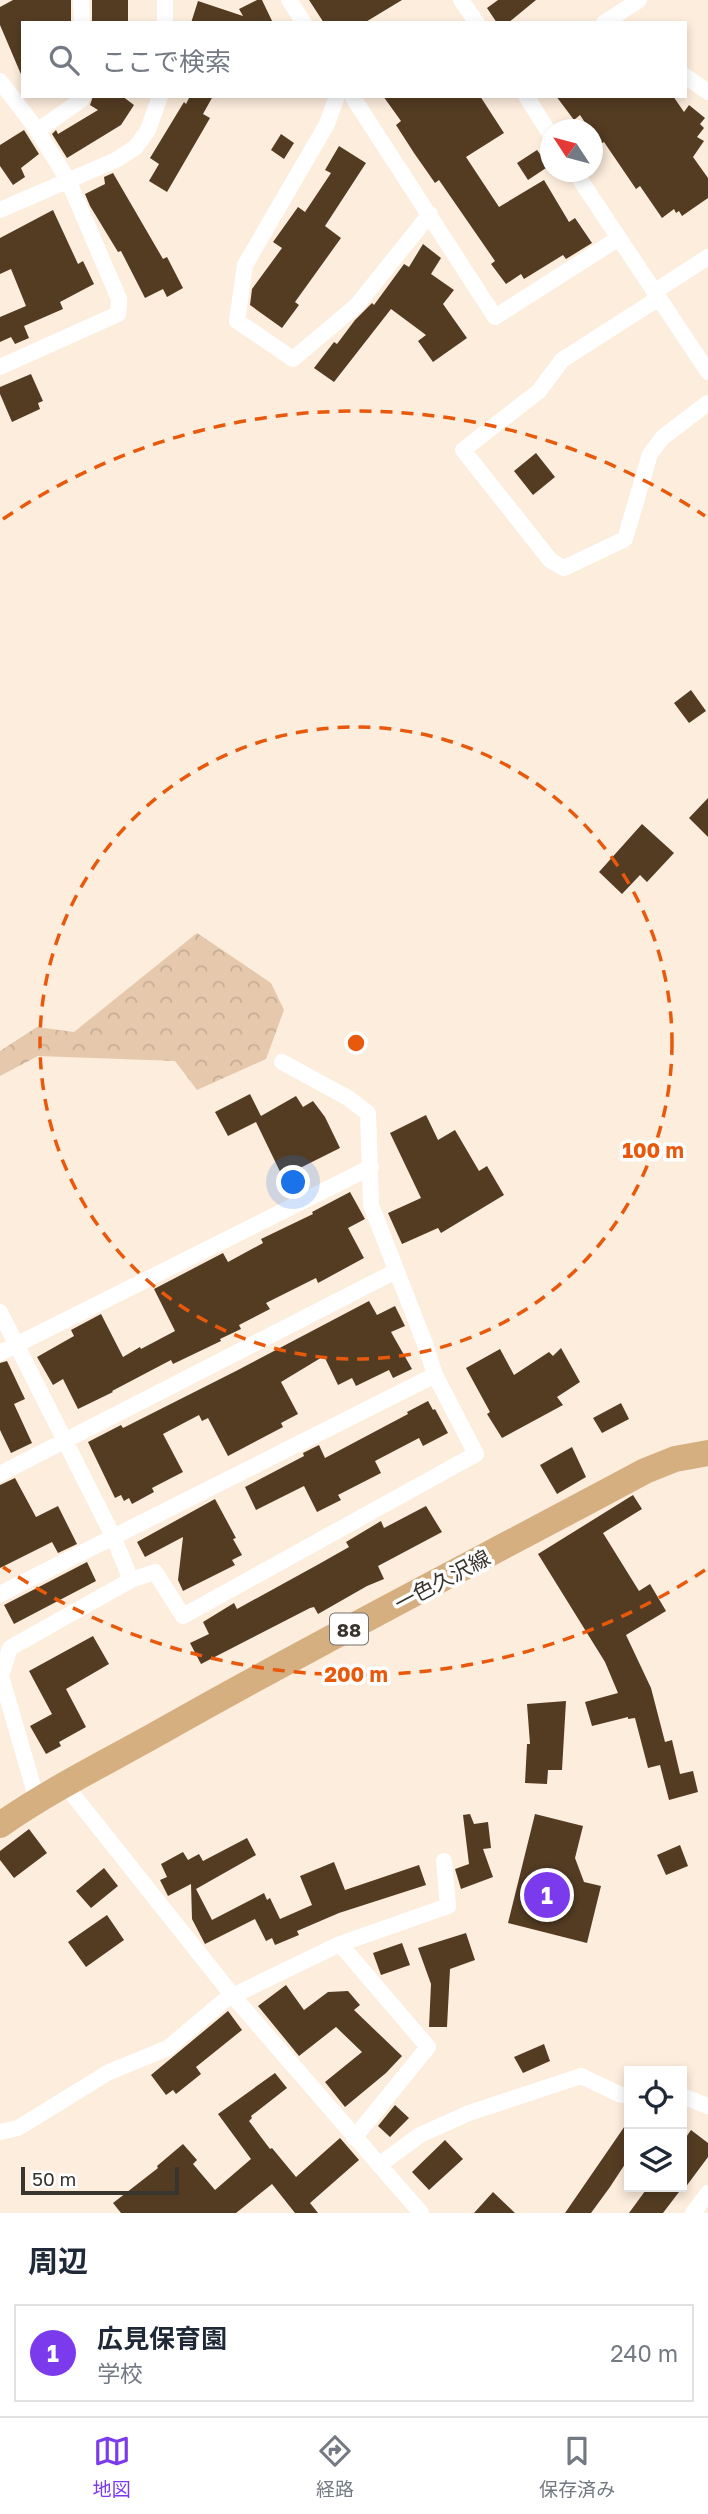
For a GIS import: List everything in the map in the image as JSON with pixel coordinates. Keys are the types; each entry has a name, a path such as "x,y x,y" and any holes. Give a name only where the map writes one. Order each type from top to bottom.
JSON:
{"main road":[{"name":"一色久沢線","path":"0,1825 37,1800 214,1701 645,1471 675,1459 708,1453"}],"street":[{"path":"80,0 82,21"},
{"path":"165,0 165,21"},
{"path":"289,0 303,21"},
{"path":"461,0 476,21"},
{"path":"611,21 639,0"},
{"path":"687,77 708,92"},
{"path":"0,81 37,131 68,180 119,299 118,314 0,367"},
{"path":"37,131 82,98"},
{"path":"0,210 116,160 136,147 148,130 159,98"},
{"path":"336,98 327,124 245,265 237,321 293,359 357,305 430,214"},
{"path":"353,98 495,317 619,238"},
{"path":"527,98 541,119"},
{"path":"582,182 708,372"},
{"path":"708,257 562,360 540,391 463,450 551,561 564,568 625,539 650,454 663,437 708,403"},
{"path":"37,1800 1,1676 10,1648 131,1580 155,1572 183,1616 476,1454 435,1375 371,1205 368,1113 348,1098 282,1062"},
{"path":"0,1353 371,1167"},
{"path":"0,1474 396,1271"},
{"path":"0,1312 114,1536 131,1580"},
{"path":"0,1594 435,1375"},
{"path":"66,1786 233,1996 421,2213"},
{"path":"0,2132 18,2128 109,2072 169,2048 226,1999 340,1944 448,1906 444,1861"},
{"path":"340,1944 428,2047 354,2138"},
{"path":"379,2165 420,2135 469,2113 581,2076 624,2095"},
{"path":"687,2098 708,2106"},
{"path":"693,2213 708,2193"}],"green space":[{"path":"197,933 271,983 284,1010 266,1059 197,1090 175,1061 38,1056 0,1076 0,1051 37,1027 74,1032"}],"building":[{"path":"13,0 71,0 71,21 21,21 21,74 0,25 0,7"},
{"path":"92,0 128,0 128,21 92,21"},
{"path":"262,0 272,21 192,21 198,1 243,16 239,9"},
{"path":"309,0 402,0 367,21 323,21"},
{"path":"498,0 536,0 510,21 496,21 487,8"},
{"path":"92,98 125,98 134,105 121,125 67,158 52,134 56,130 58,134 98,110 90,105"},
{"path":"189,98 212,98 203,114 210,118 167,192 149,181 159,164 150,158 184,102 186,104"},
{"path":"384,98 481,98 504,133 466,157 499,207 541,182 545,182 569,222 575,218 592,243 566,259 563,255 524,279 521,274 506,284 491,264 495,261 439,180 435,183 396,125 401,121"},
{"path":"558,98 674,98 684,112 689,105 705,118 700,124 704,128 697,137 704,141 693,157 708,178 708,198 682,216 674,209 662,218 640,186 636,189 603,142 603,119 583,119 580,115 573,119"},
{"path":"24,130 39,154 21,168 25,177 13,185 0,166 0,145"},
{"path":"281,134 294,143 284,159 271,150"},
{"path":"339,146 366,163 325,226 341,238 295,302 299,305 282,328 250,305 252,289 282,248 273,242 298,207 305,212 331,173 325,170"},
{"path":"537,150 540,154 540,172 528,180 517,163"},
{"path":"113,173 163,259 167,257 183,288 167,297 163,289 145,298 121,251 118,252 90,206 85,194 105,184 104,177"},
{"path":"53,210 78,264 83,261 94,284 60,302 63,309 24,326 29,338 15,344 11,337 0,342 0,317 26,306 11,269 0,274 0,238"},
{"path":"423,244 441,258 431,274 454,290 443,304 467,338 433,362 418,341 426,335 391,309 334,382 314,368 334,342 337,344 355,320 372,303 374,305 404,264 409,267"},
{"path":"31,374 43,401 38,403 40,409 12,422 0,394 0,387"},
{"path":"536,453 555,477 533,495 514,471"},
{"path":"691,690 706,711 689,723 674,703"},
{"path":"708,798 708,837 689,818"},
{"path":"642,824 674,853 647,882 640,875 622,894 599,872"},
{"path":"250,1094 261,1116 296,1096 303,1107 313,1101 325,1117 340,1148 300,1168 305,1177 287,1186 256,1122 228,1136 215,1112"},
{"path":"426,1115 438,1140 455,1130 479,1171 487,1166 504,1195 441,1233 438,1228 402,1244 388,1213 421,1198 390,1133"},
{"path":"350,1192 365,1219 348,1228 364,1258 318,1283 316,1278 266,1303 270,1309 239,1325 241,1329 220,1339 221,1341 173,1364 171,1360 78,1409 63,1379 53,1385 37,1357 74,1336 71,1330 101,1314 123,1357 140,1347 141,1349 175,1331 154,1289 223,1253 228,1262 263,1243 261,1239 313,1214 312,1212"},
{"path":"369,1301 377,1315 395,1306 405,1326 391,1332 412,1369 393,1378 389,1370 356,1386 352,1378 338,1385 324,1356 281,1382 298,1414 281,1423 283,1427 228,1456 208,1418 202,1421 199,1415 163,1434 183,1472 152,1488 154,1492 132,1504 129,1498 124,1501 121,1495 115,1498 88,1442 121,1425 123,1428"},
{"path":"561,1348 580,1382 557,1397 563,1405 502,1438 487,1414 490,1412 466,1368 500,1349 514,1375 549,1352 553,1356"},
{"path":"7,1361 25,1399 14,1404 32,1443 11,1453 0,1430 0,1363"},
{"path":"428,1401 448,1433 423,1446 419,1438 375,1461 381,1473 338,1495 341,1500 317,1512 304,1486 256,1510 245,1487 304,1456 303,1453 319,1445 325,1458"},
{"path":"621,1403 629,1419 602,1433 593,1418"},
{"path":"572,1447 586,1477 557,1494 540,1465"},
{"path":"15,1478 36,1517 58,1506 77,1544 58,1553 52,1542 0,1568 0,1485"},
{"path":"633,1495 642,1509 603,1533 639,1591 650,1584 666,1611 626,1635 651,1688 665,1742 672,1740 680,1774 693,1771 698,1792 669,1800 660,1765 648,1768 635,1718 628,1717 592,1726 585,1702 618,1693 605,1662 538,1554"},
{"path":"215,1499 242,1555 232,1560 235,1565 183,1591 178,1580 183,1537 145,1557 137,1542"},
{"path":"426,1506 442,1532 378,1566 384,1579 318,1614 314,1607 310,1608 201,1664 190,1643 209,1634 203,1622 234,1603 237,1609 349,1547 346,1542 381,1521 384,1528"},
{"path":"87,1562 96,1581 14,1624 4,1605"},
{"path":"93,1636 109,1664 66,1689 86,1727 59,1742 61,1746 46,1754 30,1726 52,1714 29,1671"},
{"path":"566,1701 562,1770 548,1770 547,1784 525,1783 527,1744 530,1744 527,1704"},
{"path":"470,1814 474,1824 488,1822 491,1848 483,1849 493,1877 461,1889 455,1869 469,1864 463,1815"},
{"path":"535,1814 583,1826 575,1858 584,1882 601,1886 587,1943 508,1923"},
{"path":"29,1829 47,1853 14,1878 0,1860 0,1851"},
{"path":"247,1838 256,1855 196,1889 212,1920 264,1893 267,1900 270,1898 280,1919 312,1905 300,1876 334,1862 345,1890 419,1865 426,1885 339,1913 297,1931 299,1935 275,1945 272,1938 266,1941 255,1919 205,1944 192,1919 191,1884 168,1896 160,1880 167,1877 161,1864 183,1852 188,1860 199,1854 203,1861"},
{"path":"680,1845 688,1866 666,1875 657,1855"},
{"path":"104,1868 118,1886 91,1908 76,1891"},
{"path":"107,1915 124,1940 86,1967 68,1942"},
{"path":"466,1933 475,1960 450,1969 447,2027 429,2027 431,1984 418,1948"},
{"path":"402,1943 410,1965 381,1975 373,1953"},
{"path":"286,1985 304,2010 328,1992 348,1991 360,2005 354,2010 402,2056 345,2107 325,2082 362,2052 336,2027 299,2056 258,2006"},
{"path":"228,2011 242,2030 196,2067 201,2074 176,2094 173,2090 166,2095 151,2075"},
{"path":"544,2044 550,2061 523,2073 514,2057"},
{"path":"275,2073 287,2088 251,2116 249,2121 296,2177 340,2138 359,2160 310,2203 318,2213 295,2213 272,2184 236,2213 121,2213 113,2203 158,2168 157,2166 183,2144 197,2160 193,2164 215,2190 251,2159 218,2114"},
{"path":"395,2105 409,2118 390,2137 378,2126"},
{"path":"624,2127 624,2166 610,2187 591,2213 565,2213"},
{"path":"691,2130 708,2143 708,2157 687,2185 687,2136"},
{"path":"445,2140 463,2159 429,2190 412,2172"},
{"path":"493,2192 515,2213 474,2213"},
{"path":"644,2192 679,2192 663,2213 629,2213"}],"place":[{"name":"広見保育園","path":"547,1895"}]}
